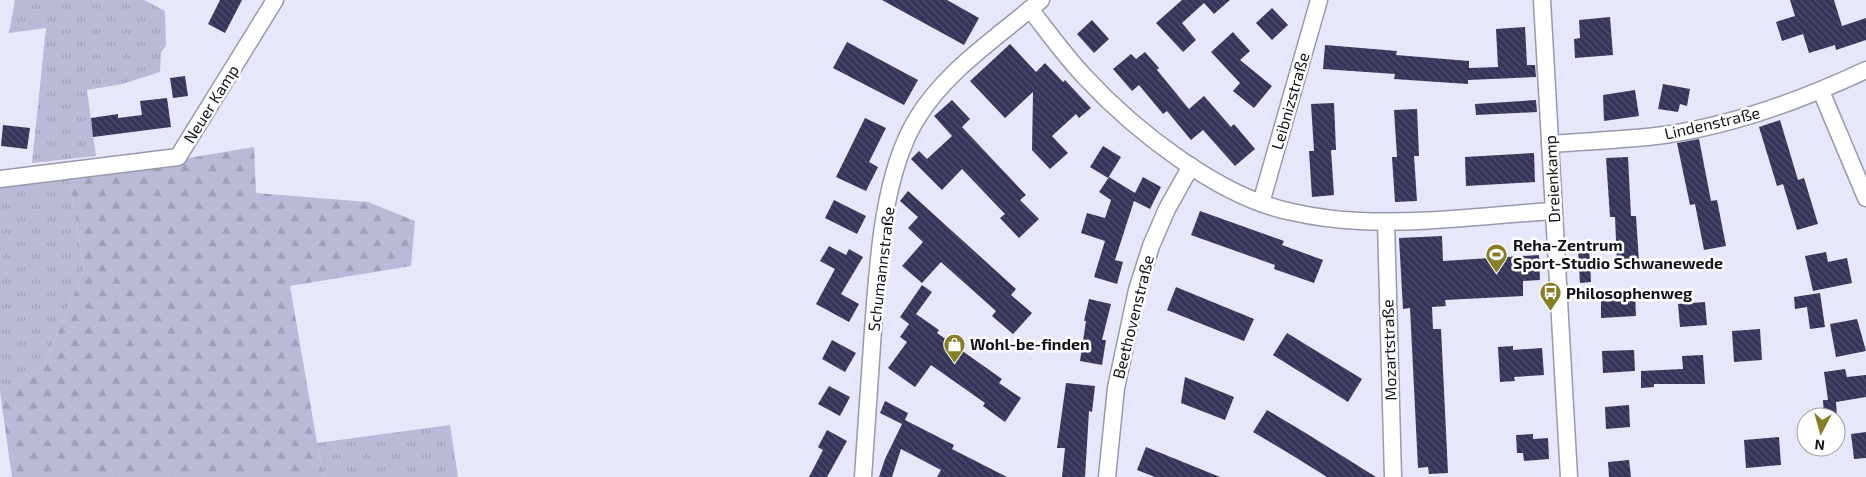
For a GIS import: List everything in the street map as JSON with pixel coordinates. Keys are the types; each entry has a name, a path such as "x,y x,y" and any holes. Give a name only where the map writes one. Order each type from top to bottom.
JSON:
{"street":[{"name":"Neuer Kamp","path":"0,179 178,157 275,0"},
{"name":"Leibnizstraße","path":"1261,203 1319,0"},
{"name":"Dreienkamp","path":"1542,0 1569,477"},
{"path":"1035,5 1084,76 1112,105 1191,166 1261,203 1291,212 1358,221 1386,222 1553,211"},
{"name":"Schumannstraße","path":"863,477 881,237 890,189 902,148 916,120 942,86 1035,5"},
{"name":"Lindenstraße","path":"1550,144 1664,134 1765,111 1821,91 1866,70"},
{"path":"1821,91 1866,198"},
{"name":"Beethovenstraße","path":"1107,477 1116,388 1137,290 1151,246 1167,209 1191,166"},
{"name":"Mozartstraße","path":"1386,222 1393,477"}],"green space":[{"path":"15,0 144,0 165,11 166,46 161,52 160,72 122,84 87,90 96,156 32,163 46,28 9,33"},
{"path":"254,147 256,193 368,202 415,221 411,266 290,286 324,477 12,477 0,392 45,364 84,270 69,178"},
{"path":"69,178 84,270 45,364 0,392 0,187"},
{"path":"450,425 458,477 324,477 317,443"}],"building":[{"path":"220,0 242,0 225,33 208,24"},
{"path":"882,0 947,0 979,18 964,45"},
{"path":"1182,0 1230,0 1214,14 1204,3 1182,23 1196,40 1183,52 1156,23"},
{"path":"1790,0 1834,0 1842,26 1866,18 1866,40 1836,50 1835,45 1809,53 1803,34 1782,41 1776,22 1795,16"},
{"path":"1272,8 1288,25 1272,40 1256,23"},
{"path":"1610,17 1613,55 1575,58 1574,39 1580,38 1579,20"},
{"path":"1092,20 1109,39 1094,53 1077,34"},
{"path":"1525,27 1527,65 1535,65 1536,77 1468,80 1468,84 1394,79 1395,74 1323,69 1325,45 1397,51 1396,55 1469,61 1469,68 1498,67 1496,29"},
{"path":"1233,32 1250,51 1240,60 1272,86 1254,108 1233,91 1240,83 1211,52"},
{"path":"847,42 918,80 904,105 833,68"},
{"path":"1010,44 1036,72 1045,63 1063,82 1065,80 1091,108 1079,118 1076,114 1052,136 1068,153 1050,169 1032,150 1033,92 1005,118 970,81"},
{"path":"1145,52 1189,109 1204,96 1231,127 1234,124 1255,149 1235,166 1203,130 1191,140 1167,111 1163,114 1139,85 1132,91 1113,69 1131,54 1136,59"},
{"path":"185,76 188,96 173,98 170,78"},
{"path":"1663,84 1690,89 1687,106 1680,104 1678,112 1658,109"},
{"path":"1635,90 1639,116 1604,121 1603,95"},
{"path":"167,98 171,127 93,137 91,118 118,114 118,118 142,115 140,101"},
{"path":"952,100 970,119 962,127 1026,195 1020,200 1039,219 1019,238 1000,218 1005,214 962,169 942,190 911,159 919,151 927,159 952,136 934,116"},
{"path":"1536,100 1537,112 1476,115 1475,104"},
{"path":"1334,103 1336,150 1331,150 1334,195 1312,197 1309,151 1314,151 1311,104"},
{"path":"1417,109 1419,156 1414,156 1417,201 1395,202 1392,157 1397,157 1394,110"},
{"path":"865,118 886,128 869,162 878,167 866,191 836,177"},
{"path":"1780,120 1798,180 1804,178 1818,224 1797,230 1783,184 1777,186 1759,127"},
{"path":"3,125 30,128 27,149 1,146"},
{"path":"1699,139 1711,201 1717,200 1726,246 1704,250 1695,204 1690,205 1677,143"},
{"path":"1103,146 1121,157 1108,178 1090,167"},
{"path":"1534,153 1535,182 1466,186 1465,157"},
{"path":"1628,157 1631,216 1636,216 1639,262 1617,263 1615,217 1610,217 1606,158"},
{"path":"1109,177 1135,193 1143,177 1161,187 1150,209 1134,201 1115,260 1123,262 1117,284 1094,277 1105,241 1081,233 1087,213 1105,218 1111,200 1099,192"},
{"path":"908,191 1016,289 1011,295 1032,313 1013,334 992,316 996,311 941,262 922,283 902,266 923,242 908,228 918,217 900,201"},
{"path":"834,200 866,216 857,234 825,218"},
{"path":"1200,211 1284,241 1282,245 1323,260 1314,283 1274,269 1275,265 1191,235"},
{"path":"1442,236 1443,261 1539,255 1540,280 1523,281 1523,296 1445,300 1446,306 1432,307 1433,329 1441,329 1448,473 1429,474 1428,467 1418,468 1410,308 1403,309 1399,238"},
{"path":"829,246 846,255 849,249 863,257 841,294 859,304 849,322 816,304 835,269 820,261"},
{"path":"1589,247 1591,282 1580,283 1578,248"},
{"path":"1826,252 1828,262 1847,258 1852,283 1813,291 1805,256"},
{"path":"922,285 932,292 916,314 939,330 937,333 1002,379 999,383 1021,398 1005,422 983,406 985,403 931,365 915,387 888,368 907,342 900,337 909,324 900,317"},
{"path":"1176,287 1254,319 1244,341 1167,310"},
{"path":"1820,293 1825,327 1810,329 1807,307 1795,309 1794,297"},
{"path":"1635,295 1636,316 1601,318 1601,296"},
{"path":"1089,299 1111,304 1102,340 1106,340 1102,365 1080,361 1086,321 1084,321"},
{"path":"1705,302 1707,325 1680,327 1678,304"},
{"path":"1857,319 1866,351 1836,357 1830,324"},
{"path":"1760,329 1762,360 1734,362 1732,331"},
{"path":"1287,333 1362,379 1348,402 1273,355"},
{"path":"832,340 856,353 845,372 822,359"},
{"path":"1513,346 1513,350 1542,348 1544,375 1514,377 1515,381 1500,382 1498,347"},
{"path":"1634,350 1635,371 1603,373 1602,351"},
{"path":"1703,355 1705,384 1654,384 1654,387 1641,388 1641,371 1683,369 1682,356"},
{"path":"1845,369 1847,377 1866,375 1866,397 1836,402 1836,407 1823,407 1823,400 1828,400 1824,372"},
{"path":"1185,377 1234,397 1225,420 1181,403"},
{"path":"1066,383 1095,386 1092,412 1089,411 1085,477 1062,477 1065,448 1057,448"},
{"path":"829,386 850,397 840,416 818,404"},
{"path":"885,401 908,413 905,420 954,445 952,449 1007,477 937,477 941,470 901,449 892,477 879,477 885,459 902,424 880,413"},
{"path":"1629,405 1630,427 1606,429 1605,407"},
{"path":"1267,410 1376,477 1327,477 1253,432"},
{"path":"827,430 847,441 827,477 809,477 823,450 818,447"},
{"path":"1866,432 1866,458 1854,459 1851,434"},
{"path":"1533,434 1533,439 1548,438 1549,459 1524,461 1523,453 1517,453 1516,435"},
{"path":"1779,437 1781,465 1746,468 1744,440"},
{"path":"1146,447 1220,477 1155,477 1137,470"},
{"path":"1629,460 1631,477 1609,477 1608,462"}],"place":[{"name":"Reha-Zentrum Sport-Studio Schwanewede","path":"1497,273"},
{"name":"Philosophenweg","path":"1550,312"},
{"name":"Wohl-be-finden","path":"954,363"}]}
